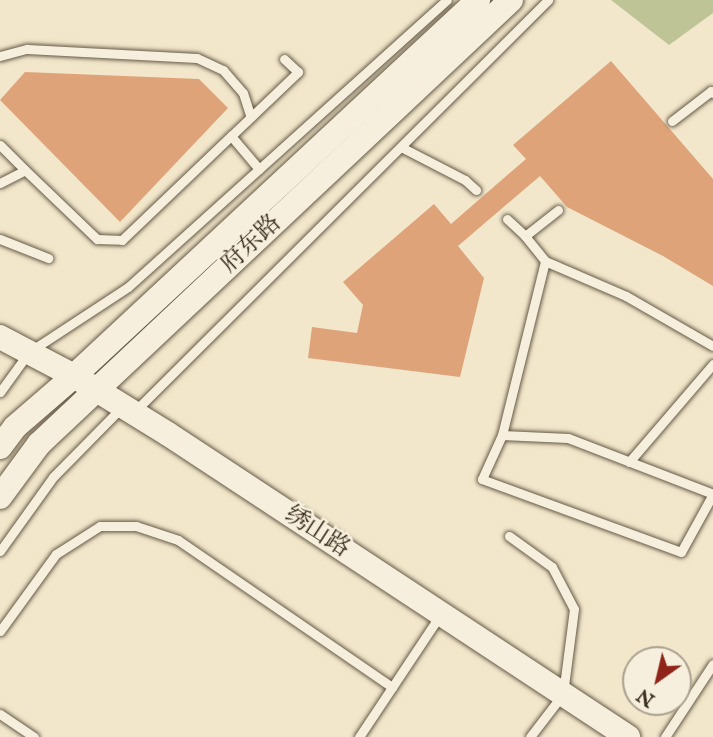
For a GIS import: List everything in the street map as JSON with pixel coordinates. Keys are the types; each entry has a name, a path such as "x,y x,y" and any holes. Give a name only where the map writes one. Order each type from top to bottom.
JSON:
{"main road":[{"name":"府东路","path":"0,447 15,427 74,376 349,103 478,0"},
{"name":"府东路","path":"0,497 39,444 511,0"},
{"name":"绣山路","path":"0,337 74,376 128,409 628,737"}],"lane":[{"path":"0,392 29,352 128,287 259,169 349,103 447,0"},
{"path":"0,551 53,477 128,409 401,147 548,0"},
{"path":"0,57 27,49 197,58 223,70 243,93 251,117"},
{"path":"0,145 97,239 122,240 298,72 284,59"},
{"path":"672,121 711,91 713,93"},
{"path":"231,136 259,169"},
{"path":"401,147 465,180 477,190"},
{"path":"0,183 25,170"},
{"path":"524,236 558,210"},
{"path":"507,219 545,261 626,296 713,346"},
{"path":"0,239 48,258"},
{"path":"502,435 568,438 713,495 681,552 482,479 502,435 545,261"},
{"path":"629,462 713,364"},
{"path":"0,631 56,554 100,526 136,526 178,540 393,687"},
{"path":"509,536 552,567 574,609 563,694 530,737"},
{"path":"359,737 441,614"},
{"path":"665,737 713,664"},
{"path":"0,714 34,737"}],"green space":[{"path":"611,0 713,0 713,13 669,45"}],"building":[{"path":"611,61 713,179 713,286 663,256 567,207 540,176 458,246 484,278 460,377 308,358 312,327 357,333 363,305 343,282 434,204 451,224 526,159 513,145"},
{"path":"25,72 199,79 228,108 120,222 0,100"}]}
